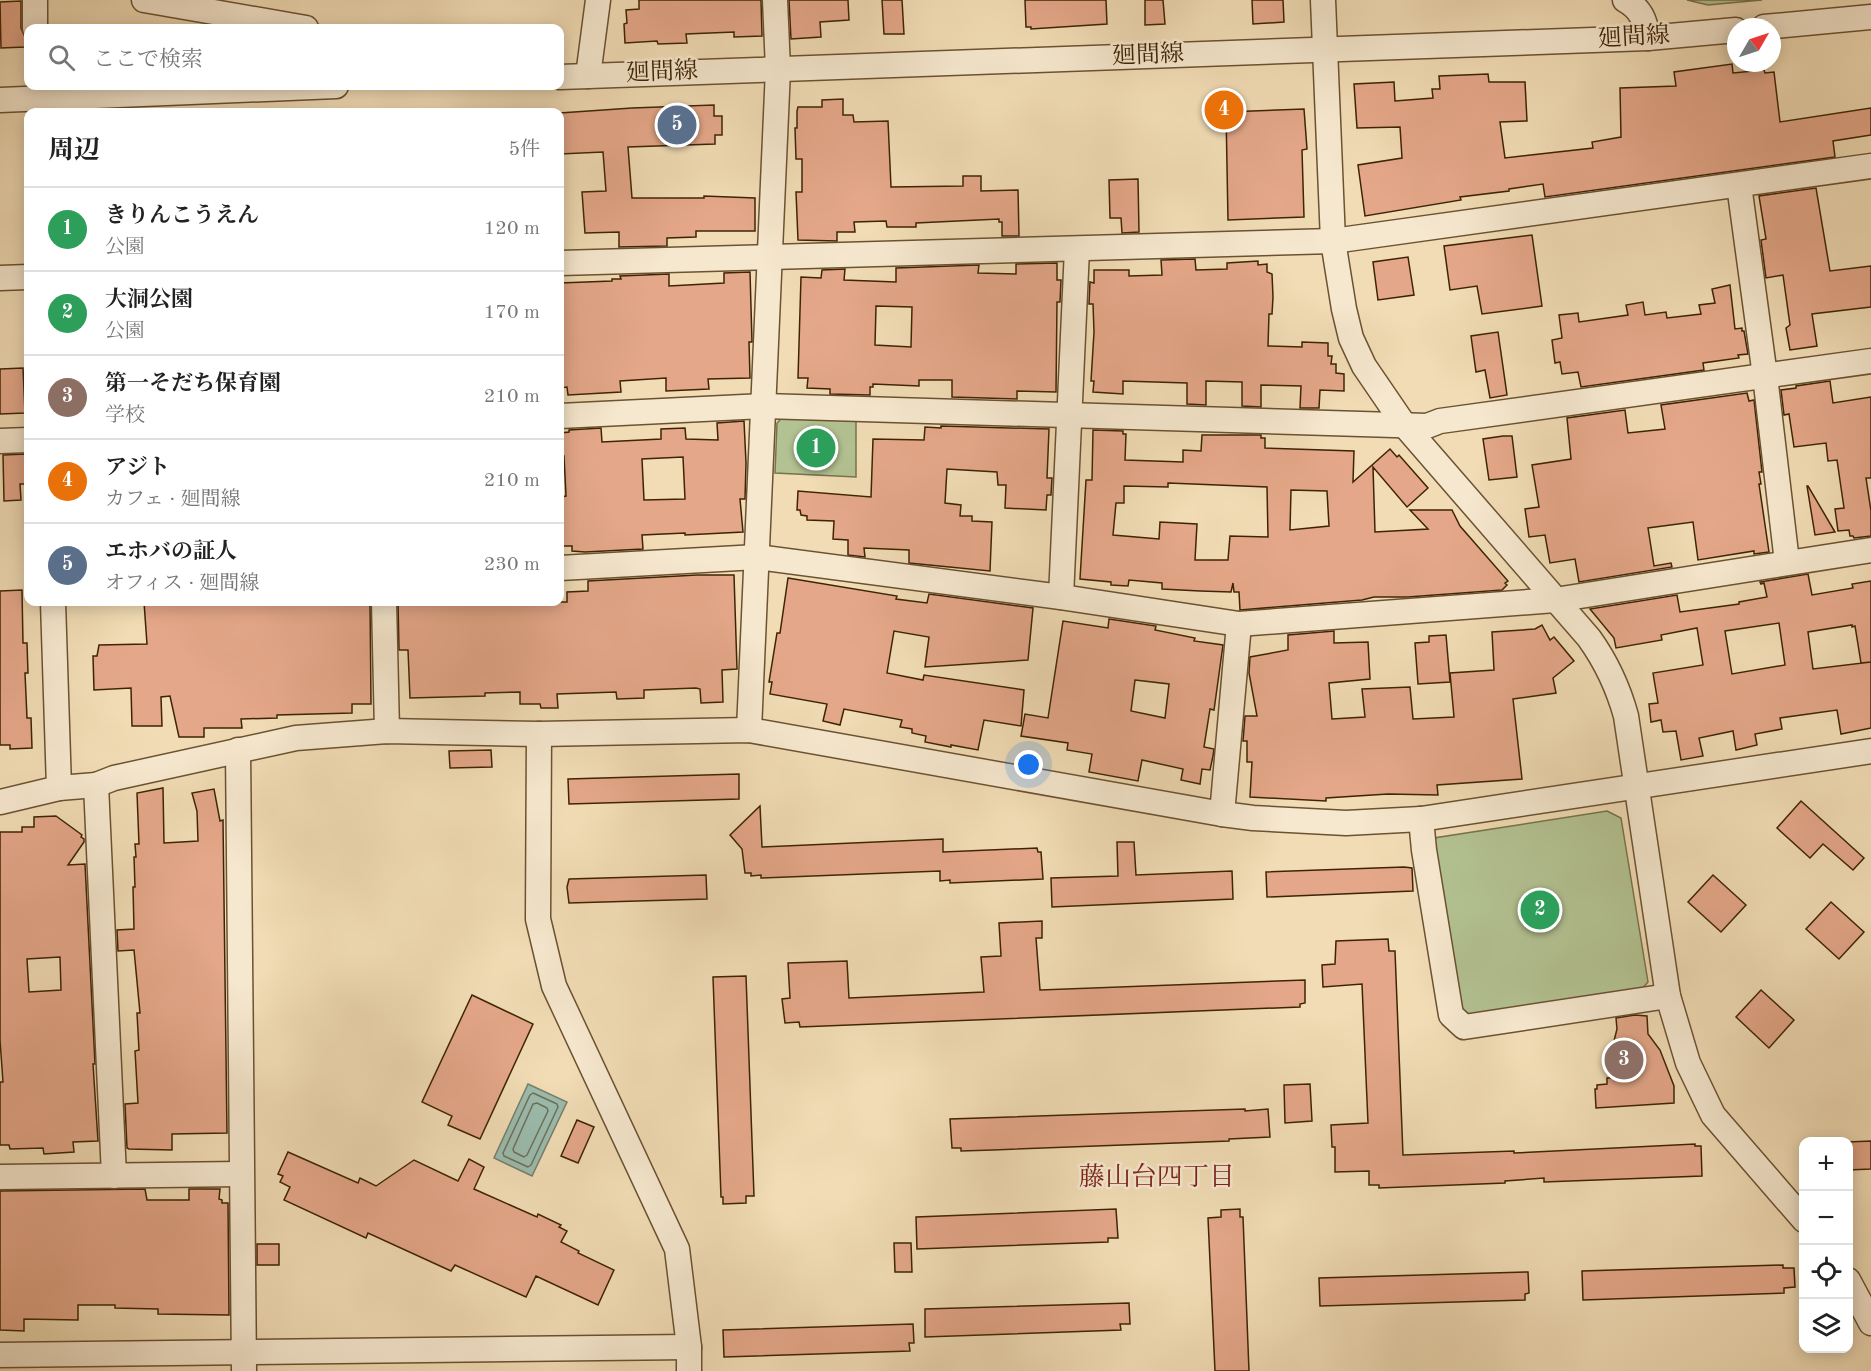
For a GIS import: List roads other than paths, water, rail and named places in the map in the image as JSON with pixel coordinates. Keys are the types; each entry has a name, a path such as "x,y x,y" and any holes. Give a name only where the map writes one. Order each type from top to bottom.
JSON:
{"street":[{"path":"35,0 35,24"},
{"path":"144,0 283,24"},
{"path":"588,76 598,0"},
{"path":"750,730 778,69 775,0"},
{"path":"1323,0 1333,241 1351,338 1364,366 1405,426 1589,638 1604,659 1613,677 1626,716 1668,996 1688,1064 1713,1115 1799,1215"},
{"path":"1625,0 1645,18 1648,38"},
{"path":"1781,25 1871,17"},
{"name":"廻間線","path":"564,76 1324,51 1648,38 1727,31"},
{"path":"0,100 244,90"},
{"path":"564,263 1333,241 1871,166"},
{"path":"1739,185 1787,562"},
{"path":"1061,597 1077,249"},
{"path":"0,278 24,277"},
{"path":"564,416 764,406 1427,426 1440,421 1871,361"},
{"path":"0,441 24,440"},
{"path":"564,568 757,557 1061,597 1239,624 1555,600 1871,550"},
{"path":"53,606 59,788"},
{"path":"384,606 387,731"},
{"path":"1222,814 1239,624"},
{"path":"0,802 59,788 96,785 114,778 297,738 387,731 539,734 750,730 1222,814 1346,823 1421,819 1871,751"},
{"path":"539,734 538,919 554,986 677,1249 690,1371"},
{"path":"238,750 244,1362"},
{"path":"96,785 114,1176"},
{"path":"1421,819 1451,1015 1464,1027 1668,996"},
{"path":"0,1177 241,1174"},
{"path":"1853,1289 1871,1323"},
{"path":"0,1355 244,1362 689,1347"}],"water":[{"path":"528,1084 567,1102 532,1176 494,1158"}],"place":[{"name":"アジト","path":"1224,110"},
{"name":"エホバの証人","path":"677,125"},
{"name":"きりんこうえん","path":"816,448"},
{"name":"大洞公園","path":"1540,910"},
{"name":"第一そだち保育園","path":"1624,1060"}],"district":[{"name":"藤山台四丁目","path":"1157,1178"}]}
